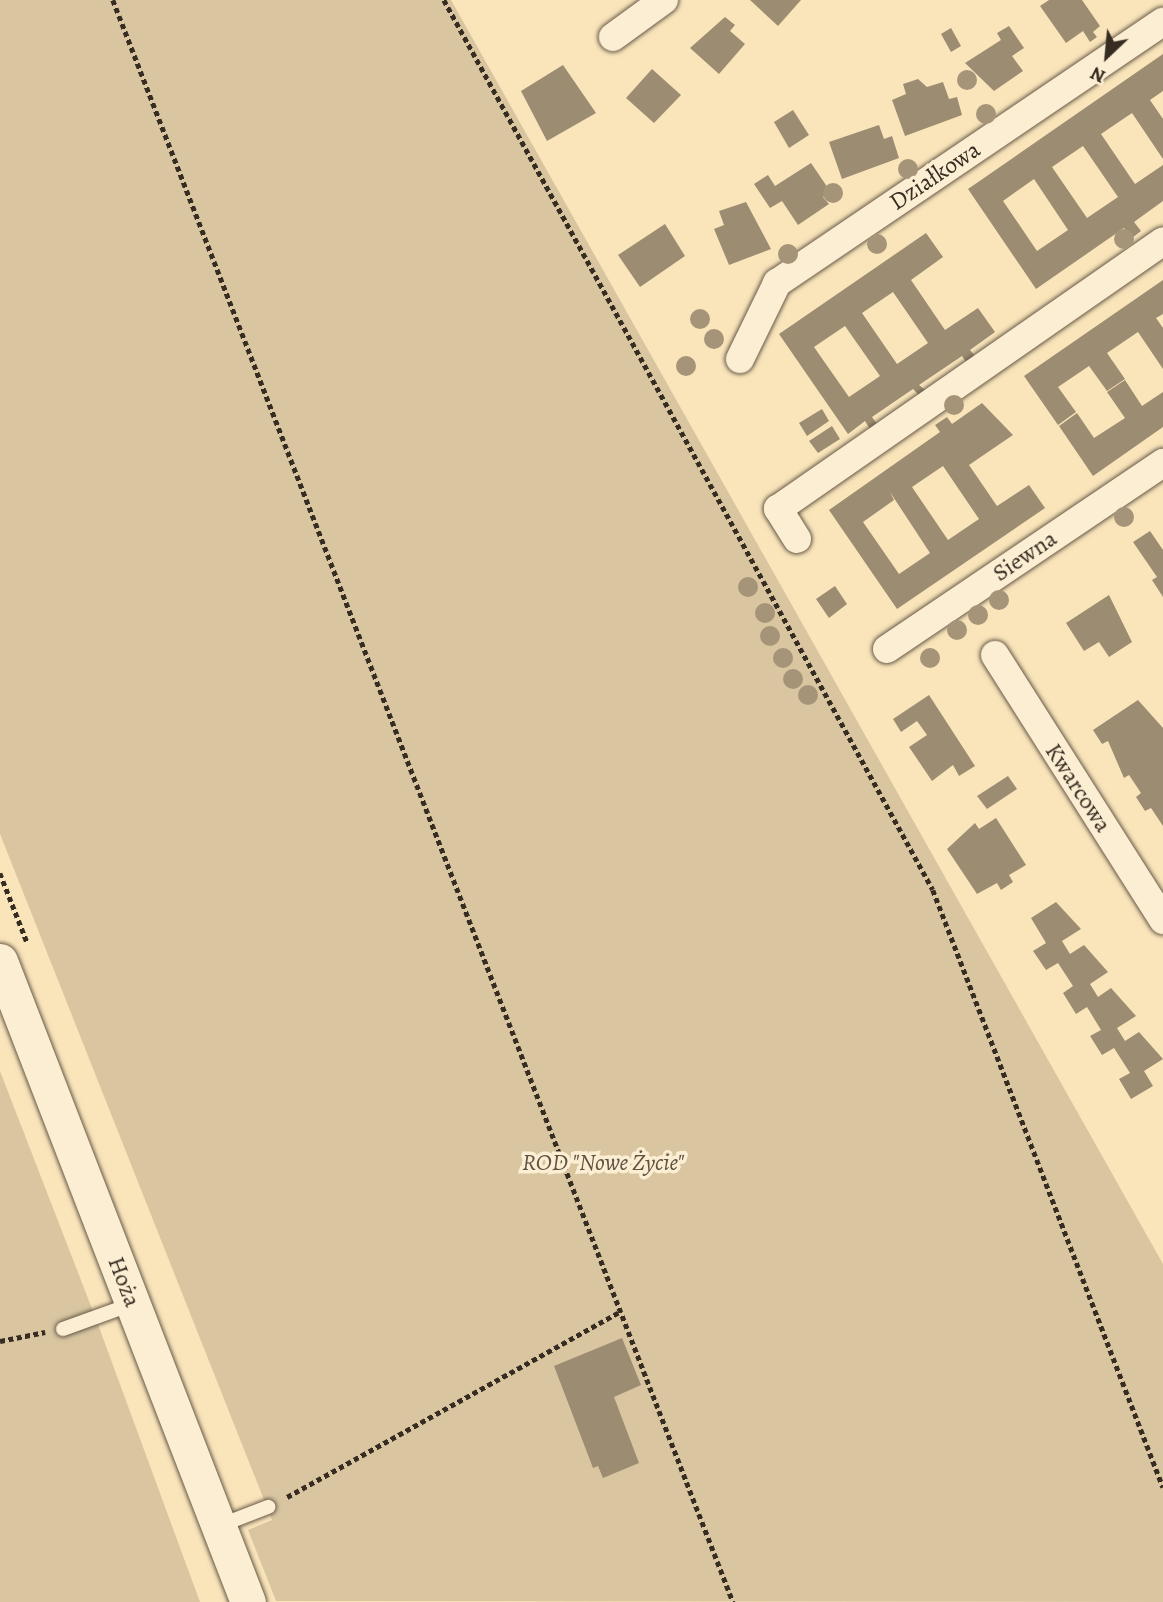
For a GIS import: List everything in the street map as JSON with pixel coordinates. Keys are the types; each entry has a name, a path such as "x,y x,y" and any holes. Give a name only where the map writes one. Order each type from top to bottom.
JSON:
{"street":[{"path":"613,37 664,0"},
{"name":"Działkowa","path":"740,359 777,283 1163,22"},
{"path":"797,539 778,509 1163,241"},
{"name":"Siewna","path":"887,649 1163,463"},
{"name":"Kwarcowa","path":"995,654 1163,920"},
{"name":"Hoża","path":"0,961 248,1602"}],"lane":[{"path":"63,1329 133,1304"},
{"path":"219,1526 268,1507"}],"path":[{"path":"113,0 733,1602"},
{"path":"444,0 933,890 1163,1487"},
{"path":"268,1507 621,1311"},
{"path":"0,1341 63,1329"}],"green space":[{"name":"ROD \"Nowe Życie\"","path":"0,0 451,0 1163,1264 1163,1602 276,1601 248,1530 272,1520 0,834"},
{"path":"0,1071 96,1319 200,1602 0,1602"}],"building":[{"path":"750,0 801,0 778,26"},
{"path":"1049,0 1082,0 1100,26 1093,32 1097,37 1090,42 1083,31 1066,43 1040,6"},
{"path":"725,17 735,25 730,31 745,44 719,74 690,48"},
{"path":"1009,26 1024,48 1012,56 1023,71 994,91 965,63 1001,40 997,33"},
{"path":"951,28 961,46 951,52 941,34"},
{"path":"1163,54 1163,91 1150,100 1163,119 1163,159 1132,113 1101,134 1135,184 1163,165 1163,201 1134,222 1141,231 1132,238 1124,228 1036,289 968,189","holes":["1083,146 1118,197 1087,218 1052,167","1034,179 1068,230 1037,251 1003,201"]},
{"path":"563,65 596,113 547,141 521,91"},
{"path":"652,69 681,95 654,123 626,98"},
{"path":"918,79 927,87 943,82 949,99 957,97 962,115 905,136 892,100 906,94 903,84"},
{"path":"793,110 809,135 789,148 774,122"},
{"path":"879,125 884,139 892,136 899,158 842,179 829,142"},
{"path":"811,163 830,191 823,197 829,204 798,225 782,201 770,208 754,184 768,175 775,186"},
{"path":"746,202 771,249 729,265 714,229 724,225 719,211"},
{"path":"665,224 685,256 640,287 618,255"},
{"path":"926,233 943,257 911,280 945,330 978,308 995,332 970,350 975,356 966,362 962,356 919,385 925,390 919,395 913,389 872,417 877,424 870,429 865,421 848,434 779,334","holes":["893,292 928,343 897,364 862,313","845,326 880,376 849,397 814,347"]},
{"path":"1163,280 1163,314 1156,318 1163,328 1163,369 1138,332 1107,353 1125,379 1107,391 1089,366 1058,387 1076,412 1058,425 1024,376"},
{"path":"1125,380 1142,406 1163,392 1163,427 1093,476 1059,426 1077,413 1094,438 1125,418 1107,392"},
{"path":"982,403 1013,435 969,465 997,506 1029,485 1045,508 897,609 829,510 940,432 935,425 947,417 952,424","holes":["943,466 979,519 948,540 912,487","890,492 930,553 899,574 863,522 894,500"]},
{"path":"822,409 829,421 807,436 799,423"},
{"path":"832,426 840,439 818,453 809,441"},
{"path":"1150,531 1163,550 1163,597 1152,580 1157,577 1133,542"},
{"path":"835,586 847,604 829,618 816,599"},
{"path":"1109,595 1132,642 1109,657 1099,642 1084,651 1066,623"},
{"path":"929,695 975,766 959,776 953,765 932,781 909,747 927,735 917,721 901,732 893,719"},
{"path":"1138,700 1163,728 1163,826 1151,808 1145,811 1136,797 1141,793 1129,775 1124,778 1108,741 1102,744 1093,730"},
{"path":"1008,776 1017,789 987,809 977,796"},
{"path":"996,818 1026,865 1009,875 1013,882 1001,890 997,883 977,894 947,849 975,823 979,829"},
{"path":"1056,902 1081,929 1062,941 1070,954 1084,945 1108,972 1090,984 1098,997 1111,988 1136,1016 1117,1028 1125,1041 1139,1032 1163,1059 1144,1071 1153,1086 1131,1099 1119,1079 1130,1073 1114,1048 1102,1055 1090,1036 1101,1030 1087,1007 1076,1014 1063,993 1073,986 1058,963 1046,970 1033,951 1046,943 1031,918"},
{"path":"622,1338 641,1385 614,1397 639,1463 603,1478 598,1466 593,1468 554,1366"}]}
